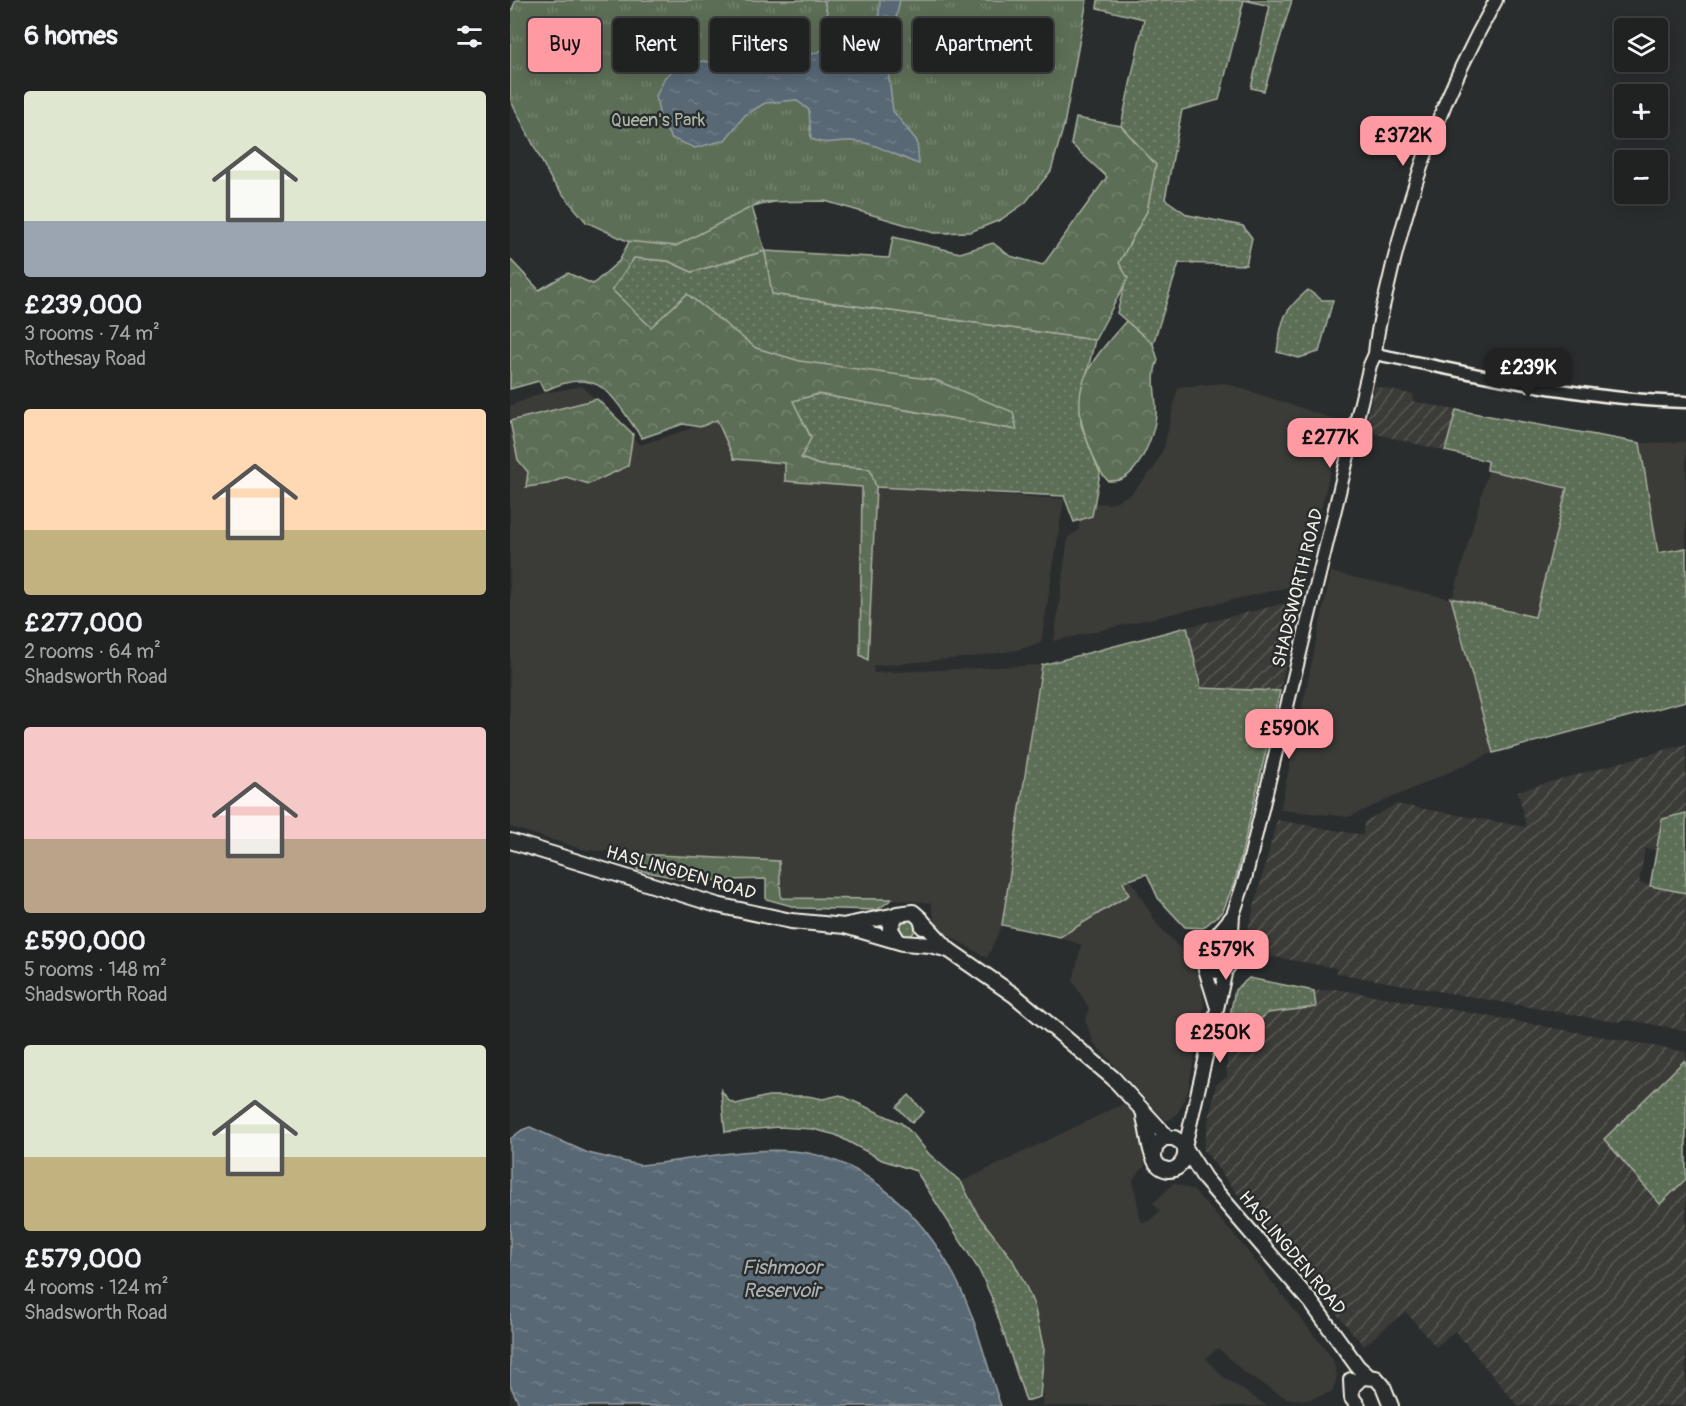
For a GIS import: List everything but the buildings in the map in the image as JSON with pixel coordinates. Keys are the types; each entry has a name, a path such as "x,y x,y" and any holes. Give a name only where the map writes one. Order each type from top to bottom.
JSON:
{"highway":[{"name":"HASLINGDEN ROAD","path":"510,841 717,905 791,921 845,926 903,942 949,950"},
{"path":"907,911 917,915 921,920 921,935 903,942 890,928 896,915 907,911"},
{"name":"HASLINGDEN ROAD","path":"845,926 896,915"},
{"name":"HASLINGDEN ROAD","path":"921,920 949,950 1014,995 1113,1078 1144,1115 1168,1137"},
{"name":"HASLINGDEN ROAD","path":"1144,1115 1154,1155"},
{"path":"1168,1137 1178,1140 1185,1148 1185,1158 1176,1168 1161,1167 1154,1155 1156,1145 1168,1137"},
{"name":"HASLINGDEN ROAD","path":"1185,1148 1205,1179 1311,1302 1358,1368 1380,1382 1384,1393"},
{"name":"HASLINGDEN ROAD","path":"1176,1168 1205,1179"},
{"name":"HASLINGDEN ROAD","path":"1347,1352 1352,1398 1358,1406"},
{"path":"1352,1388 1358,1379 1368,1376"},
{"path":"1378,1406 1384,1393"},
{"path":"1384,1393 1391,1406"}],"main road":[{"name":"SHADSWORTH ROAD","path":"1185,1148 1216,1006 1226,970 1233,961 1231,946 1233,915 1245,879 1312,596 1370,364 1375,354 1404,218 1418,170 1464,62 1496,0"},
{"name":"SHADSWORTH ROAD","path":"1216,1006 1201,952 1233,915"},
{"path":"1210,941 1221,940 1231,946"},
{"path":"1204,966 1216,972 1226,970"},
{"path":"1168,1137 1192,1113"}],"street":[{"path":"1375,354 1566,392 1654,402 1686,402"}],"shaded area":[{"path":"1225,383 1343,422 1334,443 1335,452 1304,578 1298,585 1054,641 1068,537 1078,531 1080,520 1092,516 1094,503 1110,504 1131,494 1154,468 1164,447 1178,387"},
{"path":"582,386 640,445 717,420 734,459 786,463 785,481 1064,499 1041,643 1017,650 973,657 873,666 874,673 1042,665 1002,925 987,958 936,928 931,903 892,899 780,898 778,861 585,850 510,827 510,406 539,394"},
{"path":"1375,386 1414,395 1413,401 1456,410 1445,451 1364,431"},
{"path":"1457,410 1640,443 1686,442 1686,701 1492,753 1349,817 1280,810 1331,572 1452,599 1453,597 1491,461 1446,449"},
{"path":"1294,601 1300,604 1280,691 1201,688 1187,627"},
{"path":"1686,744 1686,813 1662,819 1658,850 1645,849 1639,883 1686,893 1686,1031 1629,1020 1614,1022 1336,973 1336,968 1252,953 1244,945 1277,820 1363,835 1364,822 1396,804 1526,827 1518,791"},
{"path":"1131,880 1157,924 1180,948 1201,980 1204,1005 1188,1091 1178,1113 1170,1120 1165,1120 1094,1043 1085,1021 1089,1008 1073,982 1081,945 1060,937 1129,895 1122,882"},
{"path":"1249,978 1314,991 1335,989 1378,996 1686,1052 1686,1064 1683,1061 1604,1139 1660,1203 1686,1179 1686,1406 1518,1406 1455,1331 1436,1347 1405,1311 1364,1346 1265,1230 1203,1149 1216,1084 1227,1077 1227,1047 1224,1046 1235,990"},
{"path":"1127,1102 1136,1115 1144,1140 1145,1166 1133,1179 1141,1222 1149,1221 1160,1211 1153,1203 1174,1183 1193,1190 1233,1233 1333,1359 1337,1377 1332,1392 1307,1400 1286,1398 1246,1374 1218,1348 1206,1358 1221,1375 1267,1406 1042,1406 1044,1363 1034,1304 1012,1259 978,1215 961,1182"}],"green space":[{"name":"Queen's Park","path":"516,0 1087,0 1064,125 1051,171 1025,203 1000,220 970,232 934,233 825,201 761,202 676,246 627,241 586,222 552,181 510,99 510,14"},
{"path":"1098,0 1244,0 1219,100 1182,110 1165,199 1188,215 1243,226 1252,238 1246,265 1179,263 1153,344 1117,313 1125,283 1119,263 1147,211 1155,165 1121,126 1144,19 1097,8"},
{"path":"1244,0 1292,0 1264,91 1251,88 1270,6"},
{"path":"1076,118 1121,126 1156,165 1147,211 1119,263 1128,278 1095,340 772,294 765,251 889,258 893,237 960,253 993,243 1010,256 1043,265 1107,177 1071,144"},
{"path":"857,159 906,172 951,198 1000,220 948,233 894,213 845,201 796,197 752,207 765,251 692,272 668,261 634,258 612,290 651,327 687,294 756,348 800,361 935,380 1013,412 1017,430 818,394 793,401 811,438 801,458 819,465 870,469 876,487 868,660 860,655 862,487 785,481 785,463 734,459 717,420 700,427 683,424 642,438 613,398 592,383 579,381 563,383 544,391 539,381 510,389 510,259 539,290 568,273 593,284 619,261 637,226 723,199 695,175 733,167 751,169 743,198 781,187 791,181 769,164"},
{"path":"765,251 773,294 1095,340 1080,402 1081,425 1100,473 1092,516 1074,522 1064,496 876,487 869,469 819,465 801,458 811,437 792,401 818,394 1017,430 755,348 687,294 651,328 612,290 634,258 668,261 692,272"},
{"path":"1308,290 1322,300 1333,300 1319,352 1299,358 1277,352 1280,331 1288,311"},
{"path":"1126,321 1153,344 1158,360 1154,380 1156,415 1153,432 1141,460 1122,479 1108,481 1097,464 1082,425 1081,392 1092,363"},
{"path":"597,399 633,434 628,466 589,484 566,477 548,484 526,487 528,472 518,460 510,421"},
{"path":"1456,410 1640,443 1658,553 1686,548 1686,701 1493,753 1451,598 1535,617 1567,488 1487,470 1488,461 1445,451"},
{"path":"1187,627 1201,688 1280,691 1236,878 1223,911 1203,928 1185,927 1158,898 1147,874 1123,882 1129,895 1060,937 1002,925 1042,665"},
{"path":"1686,813 1686,893 1650,886 1662,819"},
{"path":"637,854 779,861 781,898 892,899 877,910 799,908 766,899 766,879 691,881 637,870"},
{"path":"906,919 912,922 915,928 912,934 906,937 900,934 897,928 900,922"},
{"path":"1249,978 1314,991 1316,1007 1268,1013 1227,1047 1224,1046 1235,990"},
{"path":"1684,1061 1686,1064 1686,1179 1660,1204 1604,1139"},
{"path":"721,1090 729,1101 736,1104 768,1096 807,1096 823,1099 840,1095 901,1123 912,1133 929,1154 961,1182 978,1215 1012,1259 1024,1282 1034,1305 1044,1350 1040,1397 1026,1401 991,1296 979,1270 916,1171 882,1160 836,1135 813,1129 778,1127 725,1132"},
{"path":"909,1095 924,1112 912,1123 897,1107"}],"water":[{"path":"880,0 900,0 896,18 880,18"},
{"path":"821,51 821,72 888,72 893,111 917,141 919,164 861,142 827,142 811,139 809,110 796,100 765,103 745,115 725,140 695,148 671,138 660,119 656,96 665,77 671,72 698,72 698,62 704,61 710,62 710,72 809,72 809,55"},
{"name":"Fishmoor Reservoir","path":"530,1127 588,1153 639,1165 774,1150 820,1156 868,1177 909,1212 942,1254 969,1308 1001,1406 520,1406 510,1385 510,1139"}],"waterway":[{"path":"824,0 828,18"}]}
